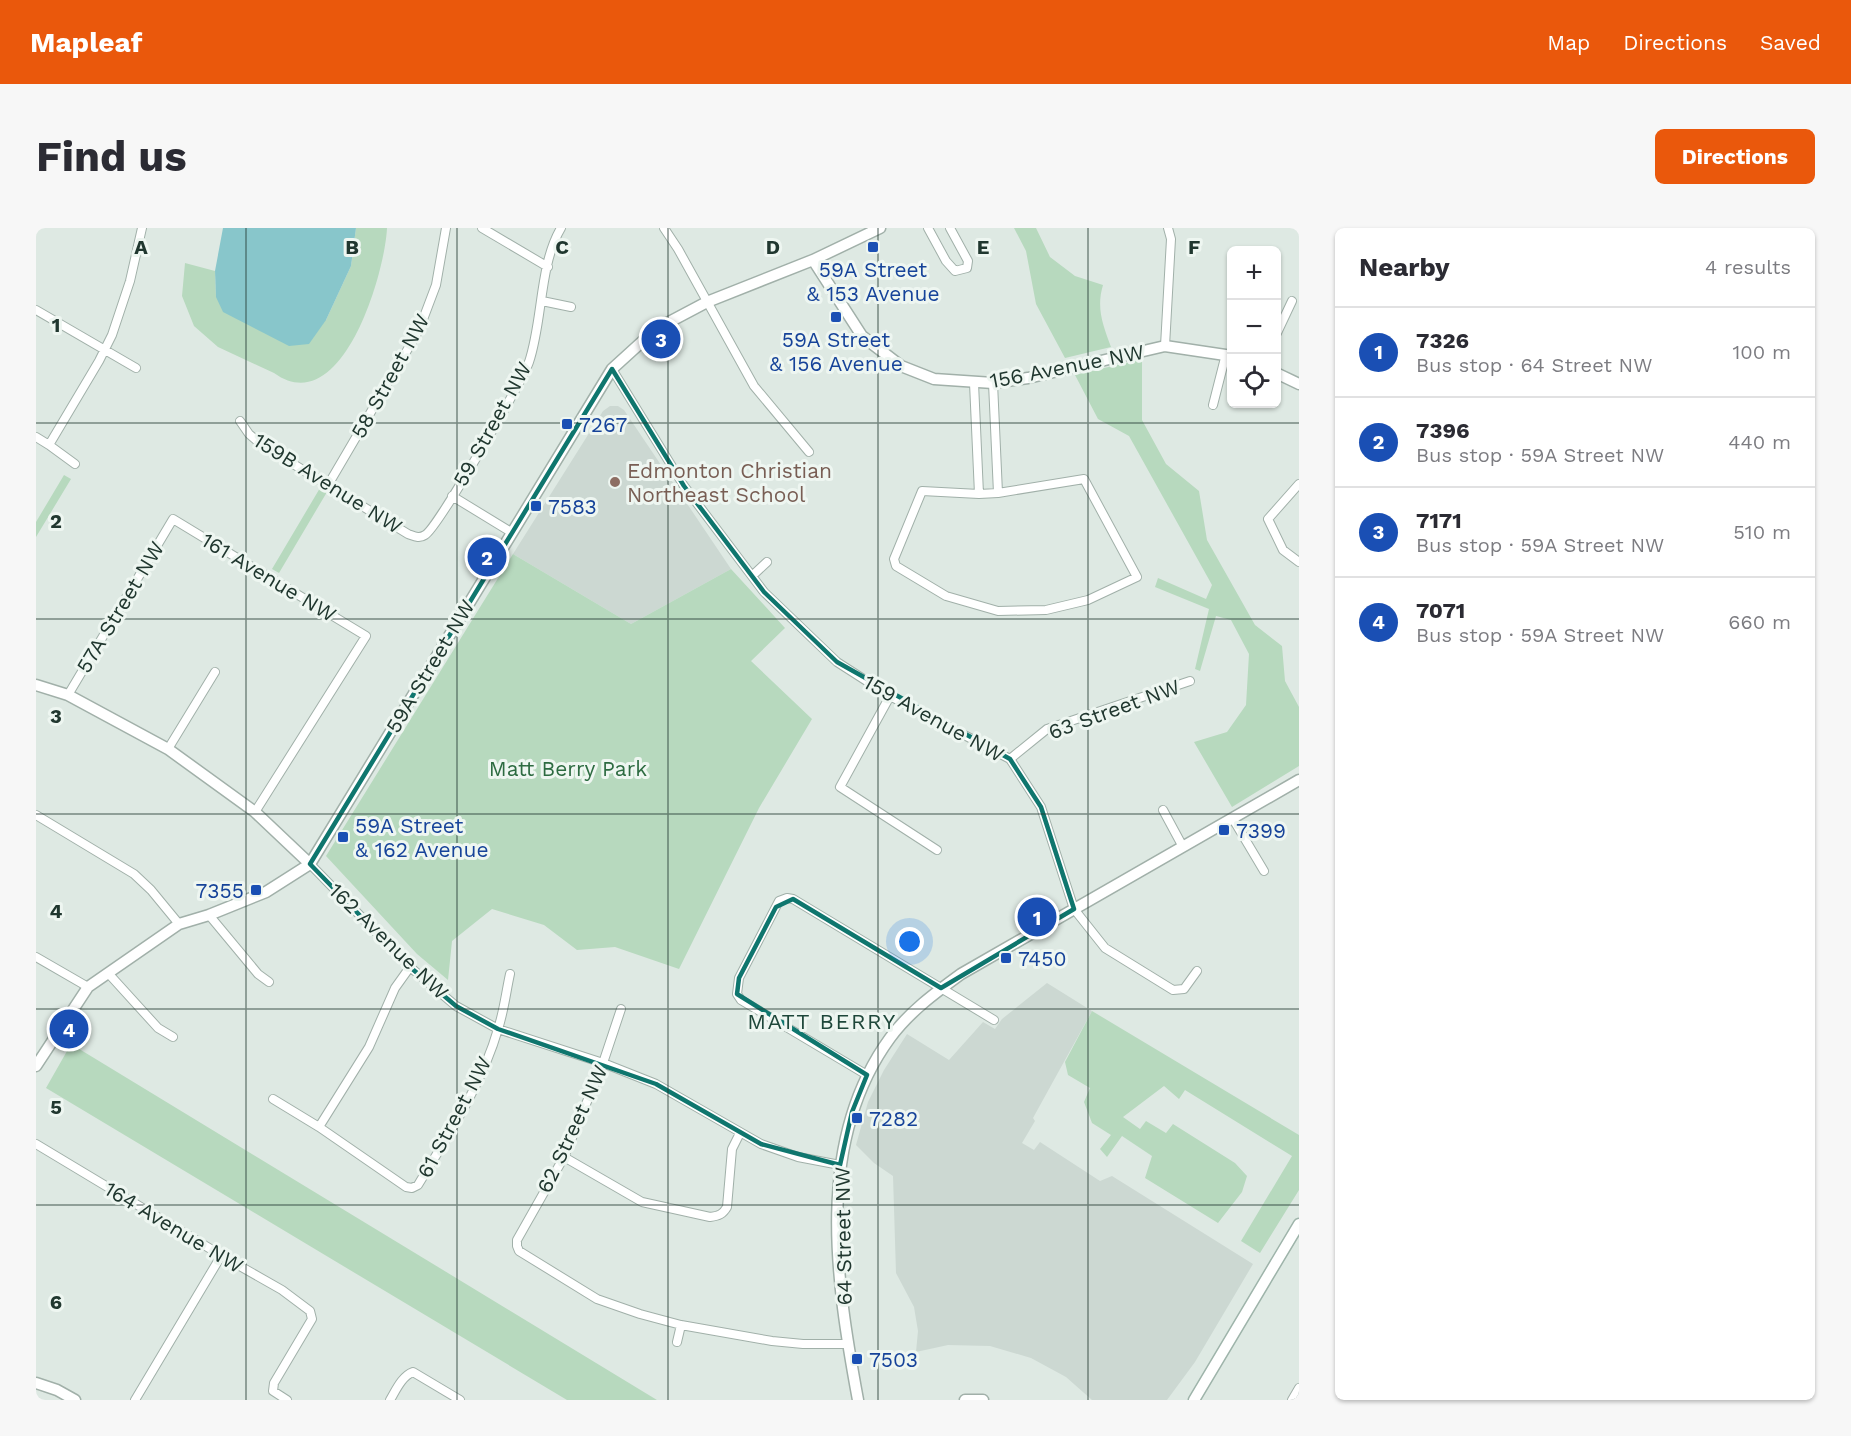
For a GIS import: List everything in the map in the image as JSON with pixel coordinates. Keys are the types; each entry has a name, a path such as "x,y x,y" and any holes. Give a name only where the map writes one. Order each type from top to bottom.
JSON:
{"street":[{"path":"49,445 105,350 124,300 142,228"},
{"name":"58 Street NW","path":"328,484 420,330 436,285 446,228"},
{"path":"482,228 548,267"},
{"name":"59 Street NW","path":"422,537 431,530 525,371 532,352 551,250 561,228"},
{"path":"664,228 754,386 809,452"},
{"name":"59A Street NW","path":"36,1066 88,987 179,924 209,915 266,892 310,864 612,369 656,329 707,302 813,260 880,228"},
{"path":"928,228 946,261 955,271 967,268 968,261 950,228"},
{"path":"1165,346 1171,239 1168,228"},
{"name":"156 Avenue NW","path":"813,260 862,336 901,366 934,379 993,383 1029,378 1165,346 1227,355"},
{"path":"542,301 571,307"},
{"path":"1281,324 1292,301"},
{"path":"36,310 136,368"},
{"path":"1214,405 1227,362"},
{"name":"159 Avenue NW","path":"612,369 684,486 764,592 837,662 890,696 1010,759 1041,807 1074,909 1105,948 1173,990 1184,989 1197,971"},
{"path":"1281,375 1299,384"},
{"path":"974,383 979,494"},
{"path":"993,383 998,493"},
{"name":"159B Avenue NW","path":"240,421 249,434 262,446 408,534 422,537"},
{"path":"36,437 75,464"},
{"path":"1084,479 1137,577 1088,600 1046,610 998,611 946,596 896,566 894,559 922,491 979,494 1084,479"},
{"path":"1299,484 1268,519 1283,550 1299,562"},
{"path":"452,496 511,532"},
{"name":"161 Avenue NW","path":"172,519 366,636 255,812"},
{"name":"57A Street NW","path":"68,695 172,519"},
{"path":"752,576 768,562"},
{"path":"168,748 214,672"},
{"name":"63 Street NW","path":"1010,759 1047,729 1190,681"},
{"name":"162 Avenue NW","path":"36,685 68,695 168,748 255,812 310,864 410,967 456,1006 498,1029 603,1063 656,1084 760,1144 778,1151 840,1166"},
{"path":"890,696 840,787 937,850"},
{"name":"64 Street NW","path":"858,1400 847,1344 839,1266 840,1166 852,1112 867,1076 897,1029 917,1008 961,974 1297,785"},
{"path":"1163,810 1184,847"},
{"path":"36,815 134,874 151,890 179,924"},
{"path":"1233,819 1264,871"},
{"path":"867,1076 741,1000 737,994 739,978 779,901 787,898 793,899 994,1020"},
{"path":"209,915 258,974 269,982"},
{"path":"36,957 88,987"},
{"path":"273,1099 319,1127 369,1047 395,988 410,967"},
{"path":"108,973 158,1028 173,1037"},
{"name":"61 Street NW","path":"319,1127 406,1186 412,1188 418,1185 479,1078 498,1029 510,974"},
{"name":"62 Street NW","path":"621,1009 603,1063 564,1157 520,1234 516,1246 524,1255 597,1299 681,1325"},
{"path":"564,1157 642,1202 710,1217 723,1213 729,1200 732,1149 740,1133"},
{"name":"164 Avenue NW","path":"36,1144 221,1256 282,1290 310,1311 312,1319 274,1383 273,1391 287,1400"},
{"path":"1194,1400 1299,1224"},
{"path":"135,1400 221,1256"},
{"path":"677,1342 681,1325 772,1341 847,1344"},
{"path":"390,1400 408,1373 413,1372 459,1400"},
{"path":"36,1383 57,1390 75,1400"},
{"path":"1292,1400 1299,1388"},
{"path":"965,1400 983,1400"}],"highlighted area":[{"path":"612,369 684,486 764,592 837,662 1010,759 1041,807 1074,909 941,988 793,899 776,907 739,978 737,994 867,1075 852,1112 840,1165 761,1144 656,1084 498,1029 456,1006 410,967 310,864"}],"shaded area":[{"name":"Edmonton Christian Northeast School","path":"610,406 618,406 624,410 731,569 631,624 513,554 603,411"},
{"path":"1047,983 1092,1011 1033,1118 1035,1121 1022,1143 1034,1150 1040,1142 1100,1181 1112,1176 1253,1264 1195,1362 1167,1400 1092,1400 1066,1377 1031,1358 990,1346 948,1345 916,1352 918,1331 914,1307 896,1273 893,1176 874,1163 856,1145 868,1102 884,1070 907,1034 949,1060 983,1022 995,1029 1002,1019"}],"green space":[{"path":"356,228 387,228 378,277 355,336 339,361 320,377 298,383 218,347 194,326 182,296 185,263 215,271 216,297 326,320 351,266"},
{"path":"1014,228 1036,228 1050,257 1075,276 1103,285 1100,309 1111,347 1065,358 1036,304 1026,251"},
{"path":"1142,359 1142,420 1166,464 1199,491 1207,540 1255,625 1282,646 1285,681 1299,707 1299,766 1232,807 1194,742 1227,732 1246,705 1249,654 1231,620 1216,616 1200,671 1195,669 1209,609 1155,587 1158,578 1206,599 1212,585 1129,436 1098,419 1075,375"},
{"path":"64,475 71,479 36,537 36,522"},
{"path":"320,488 327,492 279,573 272,569"},
{"name":"Matt Berry Park","path":"513,554 631,624 731,569 785,628 751,661 812,719 759,808 679,969 615,947 577,950 544,925 492,909 452,941 448,980 417,954 326,856"},
{"path":"1092,1011 1299,1135 1299,1190 1260,1253 1241,1241 1292,1156 1185,1090 1179,1099 1164,1086 1123,1117 1140,1129 1146,1121 1166,1133 1173,1124 1235,1163 1247,1176 1242,1192 1218,1223 1145,1178 1152,1156 1122,1136 1107,1157 1100,1149 1111,1135 1092,1123 1084,1102 1090,1088 1068,1075 1065,1062"},
{"path":"71,1044 657,1400 567,1400 46,1088"}],"water":[{"path":"223,228 356,228 351,266 326,320 309,344 289,346 223,312 216,297 215,271"}],"place":[{"name":"59A Street & 153 Avenue","path":"873,247"},
{"name":"59A Street & 156 Avenue","path":"836,317"},
{"name":"7171","path":"661,339"},
{"name":"7267","path":"567,424"},
{"name":"Edmonton Christian Northeast School","path":"615,482"},
{"name":"7583","path":"536,506"},
{"name":"7396","path":"487,557"},
{"name":"7399","path":"1224,830"},
{"name":"59A Street & 162 Avenue","path":"343,837"},
{"name":"7355","path":"256,890"},
{"name":"7326","path":"1037,917"},
{"name":"7450","path":"1006,958"},
{"name":"7071","path":"69,1029"},
{"name":"7282","path":"857,1118"},
{"name":"7503","path":"857,1359"}],"district":[{"name":"MATT BERRY","path":"822,1021"}]}
